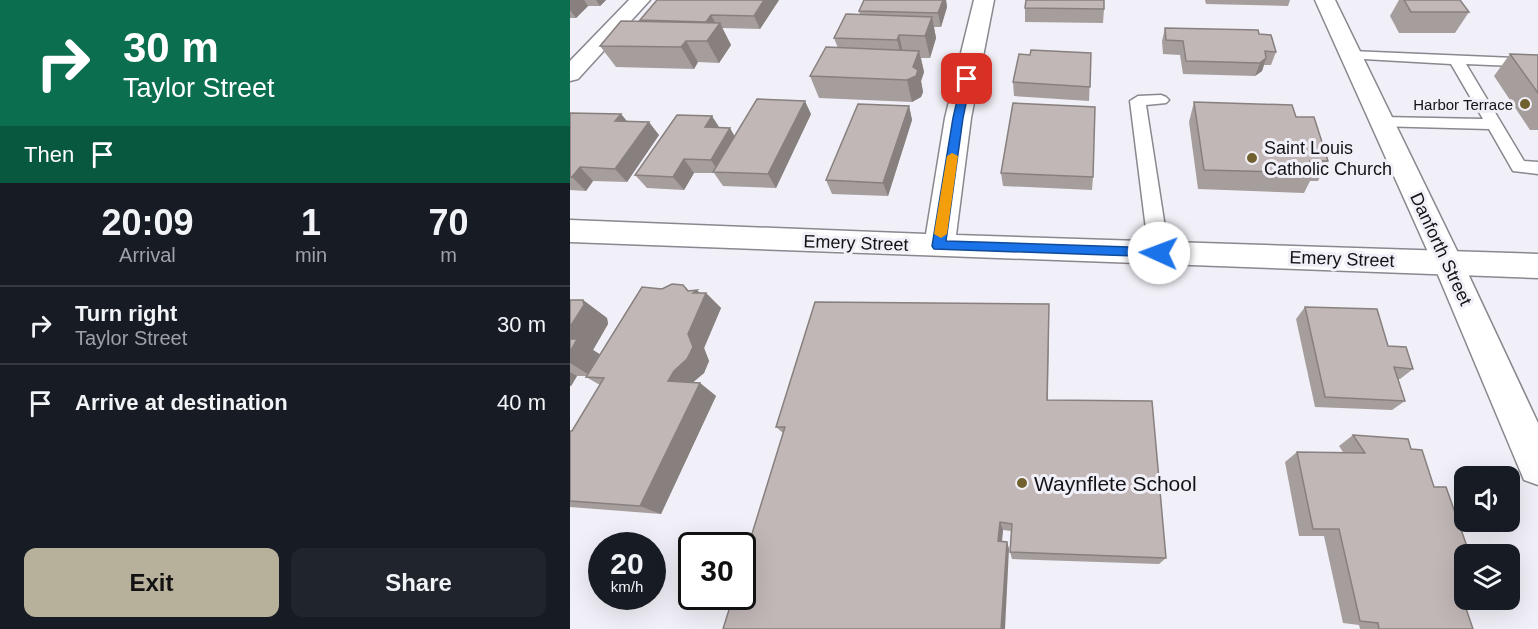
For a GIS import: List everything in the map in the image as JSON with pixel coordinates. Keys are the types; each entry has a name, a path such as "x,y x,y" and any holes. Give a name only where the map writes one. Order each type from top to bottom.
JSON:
{"street":[{"path":"570,74 640,0"},
{"path":"939,246 958,118 984,0"},
{"name":"Danforth Street","path":"1325,0 1448,262 1538,466"},
{"name":"Emery Street","path":"570,231 1538,266"}],"lane":[{"path":"1351,55 1538,63"},
{"path":"1456,59 1519,167 1538,168"},
{"path":"1159,253 1138,101 1161,100"},
{"path":"1382,122 1493,124"}],"building":[{"path":"657,0 764,0 754,16 711,15 706,22 640,20"},
{"path":"864,0 943,0 938,13 859,11"},
{"path":"1026,0 1104,0 1104,9 1025,8"},
{"path":"1404,0 1460,0 1469,12 1411,12"},
{"path":"846,14 932,17 925,36 899,35 897,40 834,38"},
{"path":"621,21 720,23 707,41 686,41 681,47 600,46"},
{"path":"1165,28 1258,30 1259,34 1271,35 1276,52 1265,51 1266,58 1260,63 1186,61 1183,41 1166,40"},
{"path":"826,47 919,51 913,67 918,70 916,76 907,80 810,76"},
{"path":"1031,50 1091,53 1090,87 1013,82 1019,54 1030,55"},
{"path":"1510,54 1538,55 1538,93"},
{"path":"757,99 805,101 768,174 713,172"},
{"name":"Saint Louis Catholic Church","path":"1194,102 1292,105 1296,117 1314,117 1328,161 1310,161 1314,173 1204,170"},
{"path":"1013,103 1095,107 1093,177 1001,173"},
{"path":"858,104 909,106 883,183 826,180"},
{"path":"570,113 621,114 615,121 649,122 615,169 580,167 570,177"},
{"path":"677,115 712,116 705,127 730,128 711,160 684,159 673,177 635,175"},
{"path":"672,284 683,285 688,291 697,290 693,293 706,293 688,334 693,347 687,359 674,371 668,381 700,383 640,506 570,501 570,431 604,378 586,377 642,287 662,289"},
{"path":"570,300 583,300 584,305 570,327"},
{"name":"Waynflete School","path":"815,302 1049,304 1047,400 1152,401 1166,558 1010,552 1012,524 1000,522 998,541 1007,542 1001,629 723,629 729,610 756,610 756,532 753,532 785,427 776,427"},
{"path":"1305,307 1377,309 1388,346 1406,347 1413,369 1394,367 1405,401 1325,397"},
{"path":"570,339 577,339 570,352"},
{"path":"1353,435 1408,439 1411,449 1422,450 1434,487 1446,487 1454,510 1454,532 1462,532 1466,544 1454,544 1454,610 1467,610 1473,629 1379,629 1378,623 1360,621 1339,529 1313,529 1297,452 1365,453"}],"slow traffic":[{"path":"941,234 952,156"}],"place":[{"name":"Harbor Terrace","path":"1525,104"},
{"name":"Saint Louis Catholic Church","path":"1252,158"},
{"name":"Waynflete School","path":"1022,483"}],"route":[{"path":"967,79 958,118 939,246 1159,253"}]}
